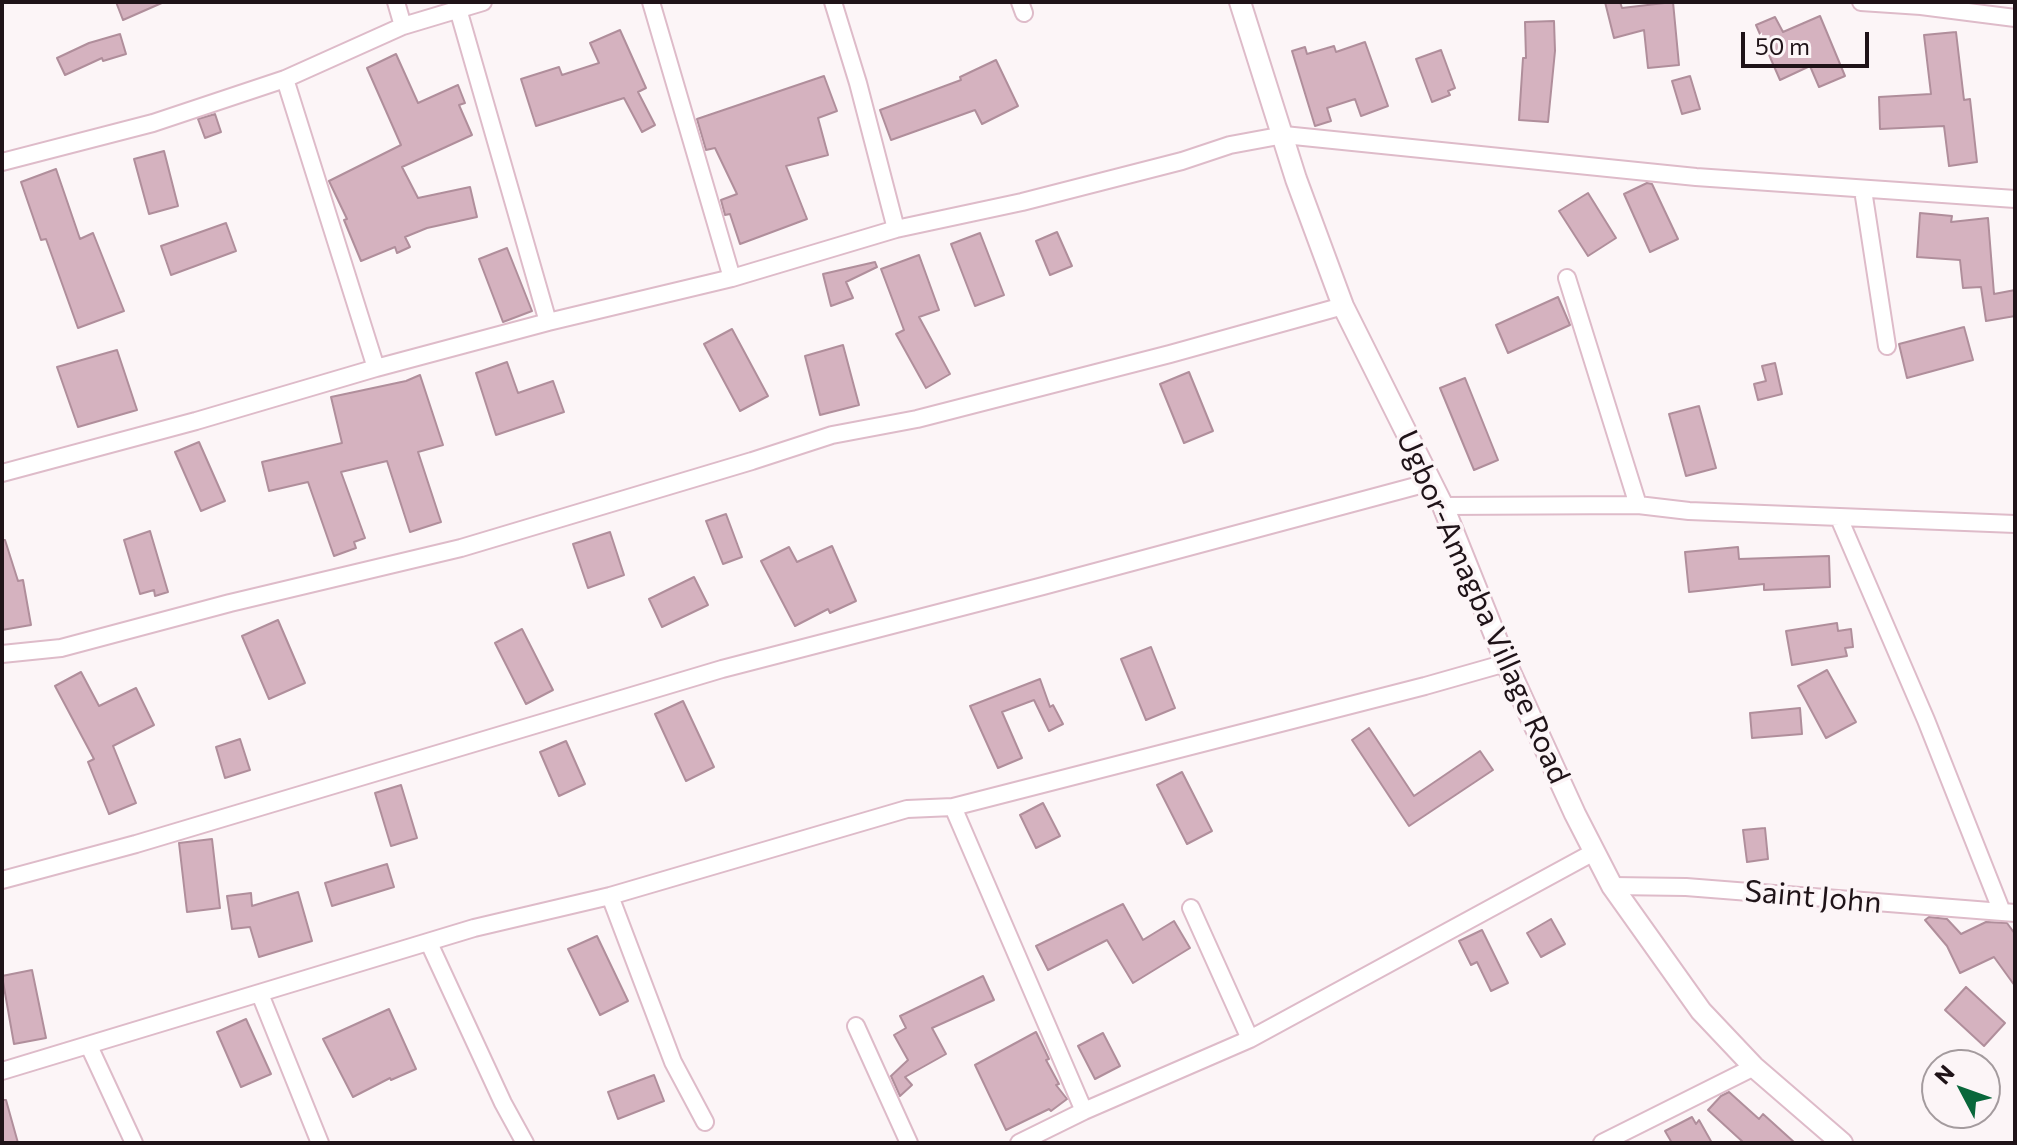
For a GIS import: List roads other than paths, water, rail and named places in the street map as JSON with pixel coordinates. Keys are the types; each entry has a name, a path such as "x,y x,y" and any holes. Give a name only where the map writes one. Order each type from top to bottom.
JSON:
{"street":[{"path":"396,2 403,26"},
{"path":"2,162 153,123 285,79 403,26 483,2"},
{"path":"651,2 732,278"},
{"path":"833,2 858,83 896,229"},
{"name":"Ugbor-Amagba Village Road","path":"1240,2 1296,179 1343,306 1443,506 1506,663 1594,852 1612,886 1701,1011 1754,1067 1842,1143"},
{"path":"1861,2 2015,18"},
{"path":"458,9 548,322"},
{"path":"285,79 376,368"},
{"path":"2,473 548,322 732,278 807,253 896,229 1022,202 1182,161 1230,145 1284,135 1637,171 2015,199"},
{"path":"1863,190 1887,346"},
{"path":"1567,278 1638,505"},
{"path":"2,654 61,648 389,563 461,548 832,435 917,419 1343,306"},
{"path":"2,880 136,844 722,669 1431,482"},
{"path":"1443,506 1638,505 1689,511 2015,524"},
{"path":"1839,518 2009,912"},
{"path":"2,1071 474,928 610,896 907,809 953,807 1506,663"},
{"path":"953,807 1084,1111"},
{"path":"1019,1143 1084,1111 1250,1039 1594,852"},
{"name":"Saint John","path":"1612,886 1686,887 2009,912"},
{"path":"610,896 673,1062 705,1122"},
{"path":"1191,908 1250,1039"},
{"path":"429,943 503,1103 525,1143"},
{"path":"260,994 320,1143"},
{"path":"856,1026 909,1143"},
{"path":"89,1046 134,1143"},
{"path":"1602,1143 1754,1067"}]}
